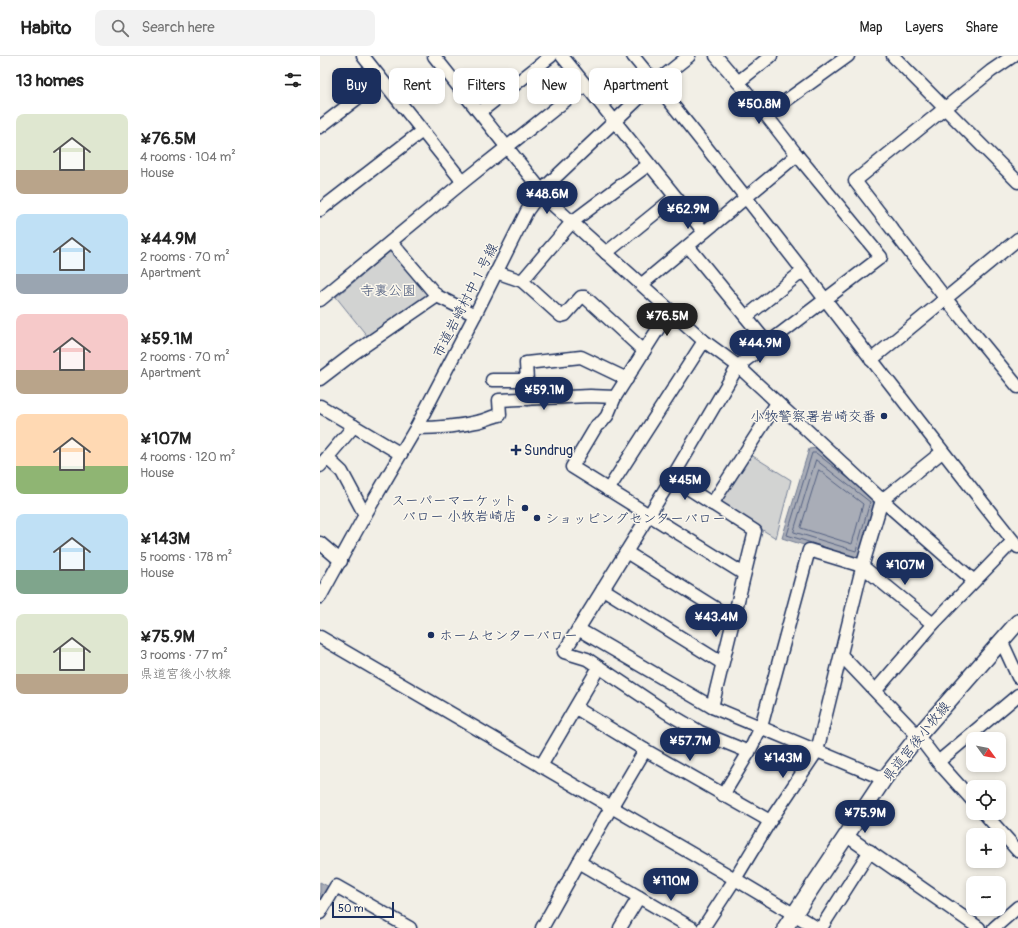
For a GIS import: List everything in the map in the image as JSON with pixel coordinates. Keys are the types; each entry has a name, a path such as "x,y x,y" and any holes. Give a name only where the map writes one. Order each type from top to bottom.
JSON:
{"main road":[{"name":"県道宮後小牧線","path":"786,928 884,779 918,736 1018,622"}],"street":[{"path":"363,56 372,68"},
{"path":"434,56 553,205 704,341 738,366 882,500 974,582"},
{"path":"480,112 551,56"},
{"path":"562,56 648,165 704,232"},
{"path":"633,56 643,68"},
{"name":"市道岩崎村中１号線","path":"674,68 689,56"},
{"path":"716,56 766,115 881,257 738,366 672,478 564,652 588,659 666,712 700,732 749,752"},
{"path":"738,82 771,56"},
{"path":"766,115 848,56"},
{"path":"893,56 1018,182"},
{"path":"1013,56 992,71 855,181 946,299 1018,387"},
{"path":"381,80 463,182"},
{"path":"320,299 585,85"},
{"path":"320,127 350,104"},
{"name":"市道岩崎村中１号線","path":"320,598 365,515 416,428 527,211 542,190 633,104"},
{"path":"672,104 746,197 942,452 1017,545 974,582 934,624 876,690"},
{"path":"320,210 422,130"},
{"path":"642,284 797,155"},
{"path":"522,281 572,222 648,165"},
{"path":"606,253 675,196"},
{"path":"871,360 1018,239"},
{"path":"391,242 437,296 475,315"},
{"path":"688,246 768,343"},
{"path":"746,317 803,271"},
{"path":"496,272 522,281 561,316 565,315 581,297 585,297 644,350"},
{"path":"320,379 354,352 437,296"},
{"path":"670,310 615,398 607,416 597,425 572,467 744,574"},
{"path":"608,490 704,341"},
{"path":"528,400 526,363 581,357 627,379"},
{"path":"492,380 527,380"},
{"path":"416,428 443,428 478,422 492,416 500,415 499,400 528,400 590,396 615,398"},
{"path":"712,504 777,403"},
{"path":"320,406 401,454"},
{"path":"354,426 323,462 342,472 365,515"},
{"path":"703,928 816,751 862,566 882,500 942,452"},
{"path":"672,478 755,531 712,707"},
{"path":"320,543 341,561"},
{"path":"723,795 749,752 761,727 809,550 862,566 934,624"},
{"path":"626,552 733,618"},
{"path":"602,589 722,663"},
{"path":"578,629 712,707 884,779"},
{"path":"320,637 817,928"},
{"path":"1001,640 1018,678"},
{"path":"841,655 876,690 918,736 938,762 966,793"},
{"path":"541,766 599,667"},
{"path":"938,762 1018,695"},
{"path":"576,708 645,750 770,821"},
{"path":"542,928 645,750"},
{"path":"990,820 1018,851"},
{"path":"847,836 979,928"},
{"path":"821,928 870,852"},
{"path":"579,862 692,928"},
{"path":"320,913 336,886 390,923 410,928"},
{"path":"620,928 639,897"},
{"path":"994,928 1018,907"}],"green space":[{"name":"寺裏公園","path":"393,249 431,296 368,337 336,297"},
{"path":"748,453 791,480 776,538 716,502"}],"water":[{"path":"817,448 882,500 863,564 782,538 809,449"},
{"path":"320,882 329,887 320,902"}],"place":[{"name":"小牧警察署岩崎交番","path":"884,416"},
{"name":"Sundrug","path":"516,450"},
{"name":"スーパーマーケット バロー 小牧岩崎店","path":"525,508"},
{"name":"ショッピングセンターバロー","path":"537,518"},
{"name":"ホームセンターバロー","path":"431,635"}]}
